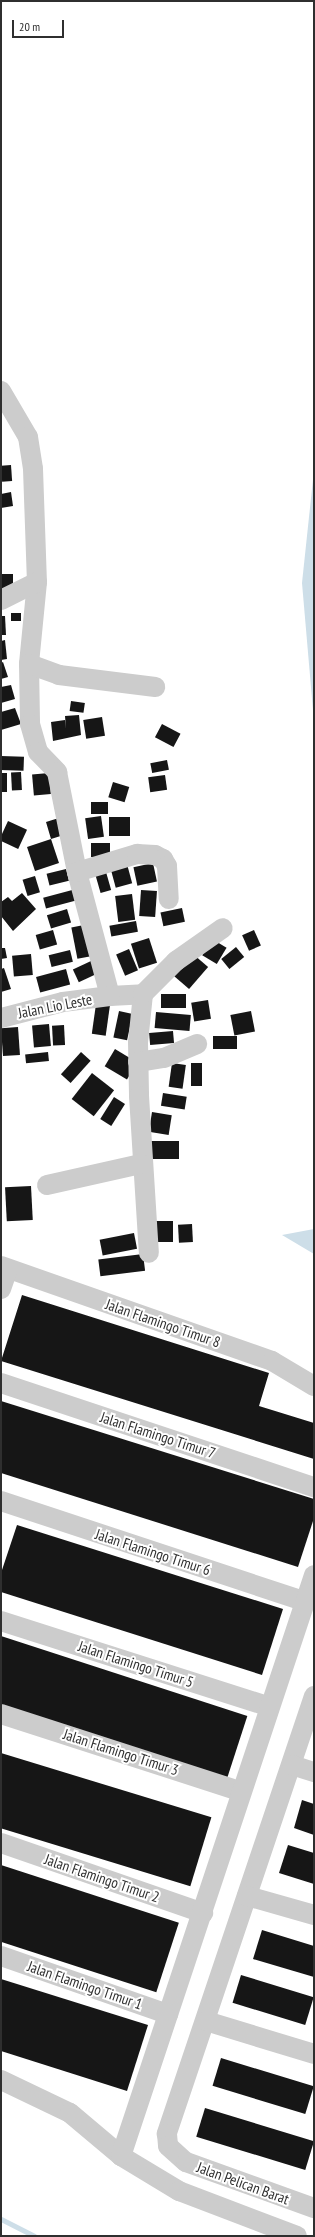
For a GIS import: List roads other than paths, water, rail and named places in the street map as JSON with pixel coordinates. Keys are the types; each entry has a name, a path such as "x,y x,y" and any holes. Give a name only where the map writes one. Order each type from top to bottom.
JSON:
{"street":[{"path":"1,391 28,437 33,469 37,582 29,664 30,724 38,752 57,772 77,872 110,996"},
{"path":"1,600 37,582"},
{"path":"29,664 59,674 155,687"},
{"path":"77,872 138,854 154,855 163,858 168,866 169,899"},
{"path":"149,1253 141,1164 138,1062 143,994 176,961 224,928"},
{"name":"Jalan Lio Leste","path":"1,1018 63,1002 110,996 143,994"},
{"path":"138,1062 164,1058 197,1044"},
{"path":"47,1186 141,1164"},
{"path":"1,1289 4,1267"},
{"name":"Jalan Flamingo Timur 8","path":"4,1267 272,1361 314,1386"},
{"name":"Jalan Flamingo Timur 7","path":"1,1383 314,1487"},
{"name":"Jalan Flamingo Timur 6","path":"1,1501 306,1602"},
{"path":"121,2156 203,1913 240,1791 314,1576"},
{"name":"Jalan Flamingo Timur 5","path":"1,1621 270,1707"},
{"path":"314,1696 206,2021 314,2054"},
{"name":"Jalan Flamingo Timur 3","path":"1,1714 240,1791"},
{"path":"292,1765 314,1772"},
{"name":"Jalan Flamingo Timur 2","path":"1,1843 203,1913"},
{"path":"247,1896 314,1915"},
{"name":"Jalan Flamingo Timur 1","path":"1,1956 168,2014"},
{"name":"Jalan Pelican Barat","path":"206,2021 171,2115 167,2134 168,2146 174,2155 186,2162 314,2208"},
{"path":"1,2080 70,2113 121,2156 178,2191 297,2236"}],"waterway":[{"path":"1,2219 34,2236"}]}
